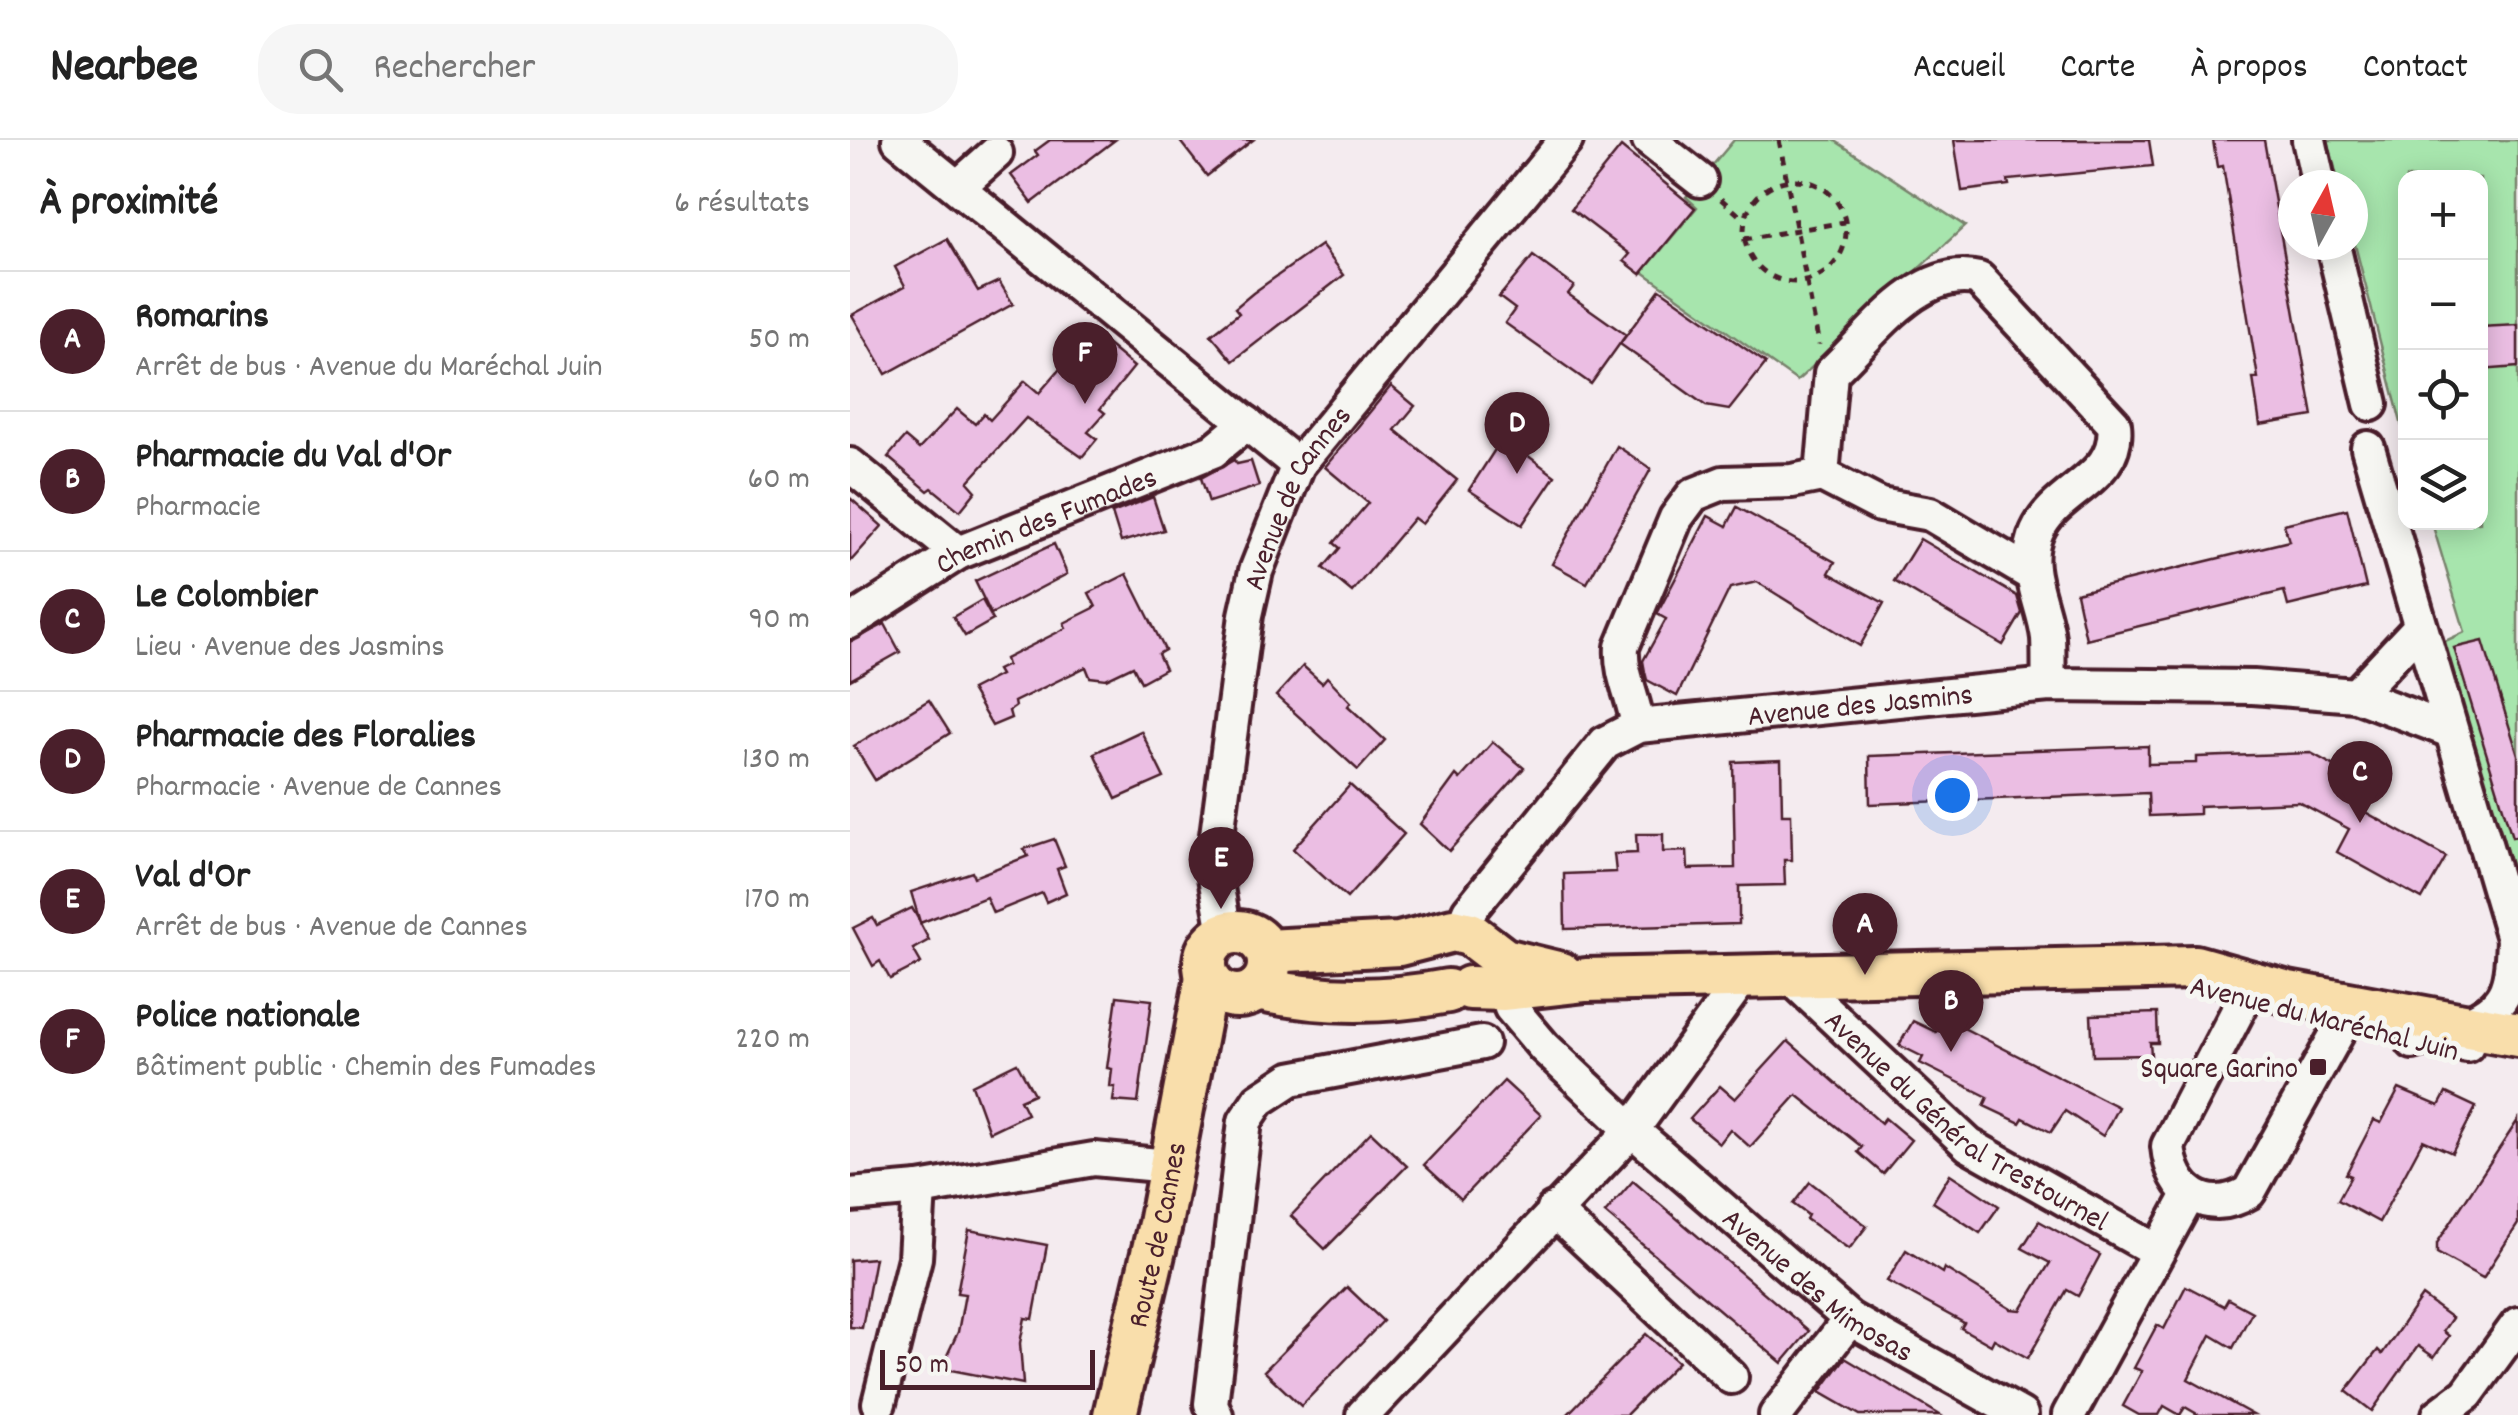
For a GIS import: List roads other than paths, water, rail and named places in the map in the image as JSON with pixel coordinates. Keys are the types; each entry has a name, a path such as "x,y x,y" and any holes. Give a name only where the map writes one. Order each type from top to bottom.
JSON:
{"main road":[{"name":"Avenue du Maréchal Juin","path":"1225,934 1254,936 1243,978 1300,999 1410,999 1586,980 2134,967 2256,992 2333,1012 2413,1042 2518,1063"},
{"name":"Avenue du Maréchal Juin","path":"1459,936 1504,960 1586,980"},
{"path":"1243,978 1398,944 1459,936"},
{"path":"1459,936 1425,952 1425,972 1474,990"},
{"name":"Route de Cannes","path":"1114,1415 1156,1241 1189,1055 1243,978"},
{"name":"Avenue du Maréchal Juin","path":"2333,1012 2518,1034"}],"street":[{"path":"898,140 1298,466"},
{"name":"Avenue de Cannes","path":"1225,934 1215,877 1217,835 1246,616 1256,571 1298,466 1566,140"},
{"path":"1649,140 1700,180"},
{"path":"2309,140 2316,170"},
{"path":"958,186 996,153"},
{"path":"2337,260 2371,404"},
{"path":"1822,475 1832,373 1929,282 1959,274 1979,279 2114,424 2116,442 2108,463 2044,519 2034,536 2031,574 2048,636 2049,685"},
{"name":"Chemin des Fumades","path":"850,622 958,552 1212,452 1247,423"},
{"path":"2368,448 2448,730 2516,946 2507,992 2489,1015 2459,1027"},
{"path":"850,465 958,552"},
{"path":"1638,726 1634,703 1620,670 1622,647 1676,518 1693,495 1723,484 1792,482 1822,475 1880,504 1930,514 2031,574"},
{"path":"2356,696 2419,628"},
{"name":"Avenue des Jasmins","path":"1459,936 1469,910 1605,743 1638,726 2049,685 2253,687 2356,696 2448,730"},
{"name":"Avenue du Général Trestournel","path":"1788,975 1969,1145 2157,1251"},
{"path":"1363,1415 1552,1210 1632,1130 1743,977"},
{"name":"Avenue des Mimosas","path":"1474,990 1511,1008 1544,1047 1632,1130 1850,1318 2021,1415"},
{"path":"2256,992 2168,1146 2170,1164 2189,1195 2209,1202 2231,1202 2249,1192 2333,1012"},
{"path":"2413,1042 2426,1038 2508,1051 2518,1044"},
{"path":"1216,1415 1211,1404 1244,1121 1259,1100 1291,1079 1482,1043"},
{"path":"850,1195 919,1189 1094,1158 1169,1166"},
{"path":"879,1403 916,1258 919,1189"},
{"path":"2069,1415 2189,1195"},
{"path":"1552,1210 1731,1377"},
{"path":"1776,1415 1850,1318"},
{"path":"2439,1415 2467,1394 2518,1324"}],"place":[{"name":"Police nationale","path":"1085,404"},
{"name":"Pharmacie des Floralies","path":"1517,474"},
{"name":"Le Colombier","path":"2360,823"},
{"name":"Val d'Or","path":"1221,909"},
{"name":"Romarins","path":"1865,975"},
{"name":"Pharmacie du Val d'Or","path":"1951,1052"},
{"name":"Square Garino","path":"2318,1067"}]}
